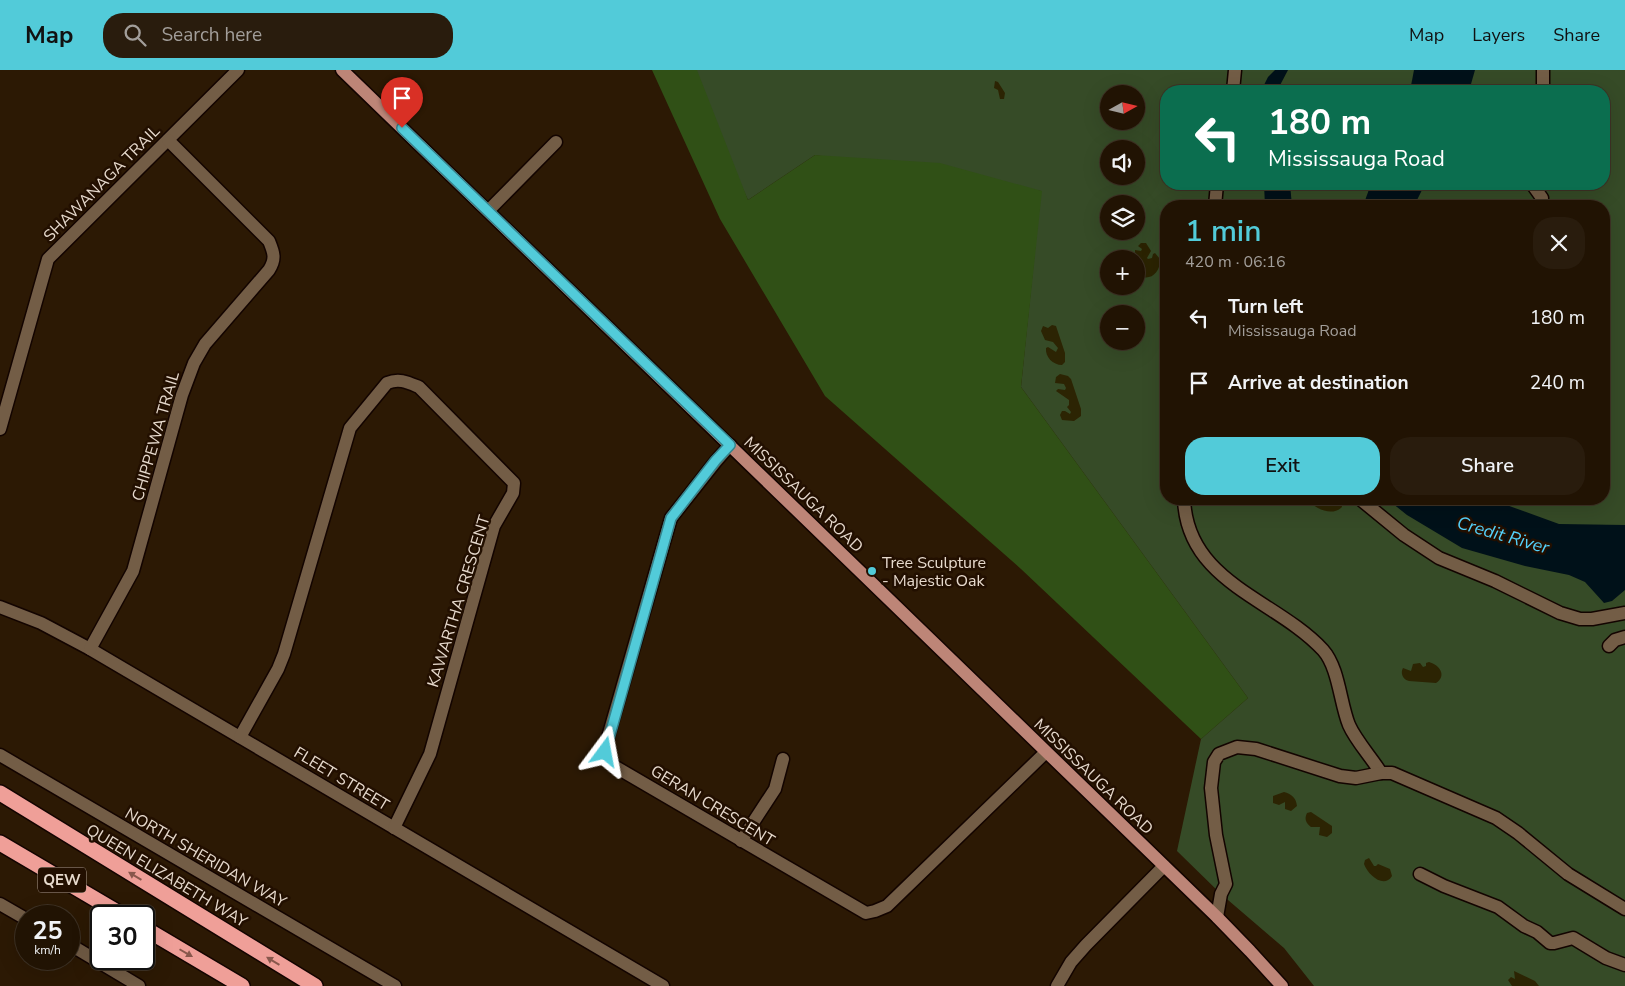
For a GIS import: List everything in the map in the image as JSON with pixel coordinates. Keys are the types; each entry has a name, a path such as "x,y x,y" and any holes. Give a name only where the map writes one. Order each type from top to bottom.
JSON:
{"highway":[{"name":"QUEEN ELIZABETH WAY","path":"0,793 315,986"},
{"name":"QEW","path":"0,843 105,905"},
{"path":"155,935 242,986"}],"main road":[{"name":"MISSISSAUGA ROAD","path":"342,70 1217,917 1282,986"}],"street":[{"name":"SHAWANAGA TRAIL","path":"0,429 48,259 238,70"},
{"path":"1234,85 1235,70"},
{"path":"1543,70 1543,85"},
{"name":"CHIPPEWA TRAIL","path":"90,649 133,571 182,395 194,363 205,344 269,270 275,256 269,241 168,140"},
{"path":"488,211 556,142"},
{"path":"1536,190 1542,198"},
{"name":"KAWARTHA CRESCENT","path":"240,737 278,669 284,654 350,428 387,383 395,380 404,381 419,387 514,483 513,493 494,526 430,754 394,828"},
{"name":"GERAN CRESCENT","path":"730,445 671,518 605,752 614,766 866,913 887,906 1046,752"},
{"path":"1184,505 1192,536 1204,556 1219,573 1324,651 1332,668 1350,728 1381,772"},
{"path":"1367,505 1404,535 1439,558 1495,581 1560,613 1580,619 1592,619 1625,613"},
{"name":"FLEET STREET","path":"0,607 41,623 90,649 663,986"},
{"path":"1609,646 1615,640 1625,637"},
{"path":"1217,917 1221,894 1226,884 1213,818 1211,788 1214,762 1219,754 1237,747 1256,749 1340,776 1356,778 1381,772 1392,773 1496,818 1518,833 1568,874 1625,909"},
{"name":"NORTH SHERIDAN WAY","path":"0,755 395,986"},
{"path":"741,841 776,788 783,759"},
{"path":"1057,986 1071,962 1164,866"},
{"path":"1420,874 1444,886 1498,907 1524,926 1537,932 1550,943 1573,938 1606,958 1625,965"},
{"path":"0,904 15,913"},
{"path":"80,951 139,986"}],"green space":[{"path":"652,70 697,70 748,200 815,155 940,163 1042,191 1021,387 1248,698 1201,739 1021,569 825,396 720,219"},
{"path":"689,70 1625,70 1625,986 1314,986 1284,948 1221,894 1177,851 1201,739 1248,698 1021,387 1041,191 815,155 748,200"}],"sand":[{"path":"995,81 998,82 1005,93 1004,99 1000,99 998,90 994,88"},
{"path":"1141,243 1146,243 1151,251 1147,258 1152,258 1155,253 1160,259 1158,269 1149,277 1145,277 1145,250 1142,250 1138,246"},
{"path":"1052,325 1056,326 1065,353 1065,362 1062,365 1053,362 1048,357 1046,348 1048,347 1056,352 1058,348 1053,342 1045,340 1041,331 1043,326 1048,328"},
{"path":"1060,374 1071,379 1081,409 1081,416 1074,421 1062,420 1060,415 1062,411 1070,414 1071,412 1067,407 1069,400 1056,391 1058,389 1065,390 1066,388 1064,384 1055,383 1056,377"},
{"path":"1342,505 1342,507 1329,512 1314,506"},
{"path":"1429,662 1439,668 1442,674 1436,683 1409,681 1403,676 1403,668 1411,671 1413,664 1420,663 1423,667"},
{"path":"1284,792 1296,800 1297,806 1291,811 1285,809 1285,802 1279,805 1273,803 1273,796"},
{"path":"1311,812 1332,826 1332,833 1327,837 1319,835 1320,827 1311,827 1309,825 1306,817 1307,813"},
{"path":"1369,858 1374,866 1378,864 1390,869 1392,876 1389,880 1381,881 1369,872 1364,864 1365,860"},
{"path":"1514,971 1535,981 1539,986 1512,986 1508,980 1511,977 1515,979"}],"water":[{"path":"1275,70 1288,70 1280,85 1264,85 1268,77"},
{"path":"1414,70 1475,70 1471,85 1411,85"},
{"path":"1264,190 1291,190 1291,200 1265,200"},
{"path":"1369,190 1422,190 1417,200 1365,200"},
{"name":"Credit River","path":"1394,505 1507,505 1559,524 1625,525 1625,590 1612,601 1604,603 1585,582 1569,575 1525,566 1462,548 1407,515"}],"place":[{"name":"Tree Sculpture - Majestic Oak","path":"872,571"}],"route":[{"path":"402,128 730,445 671,518 605,752"}]}
